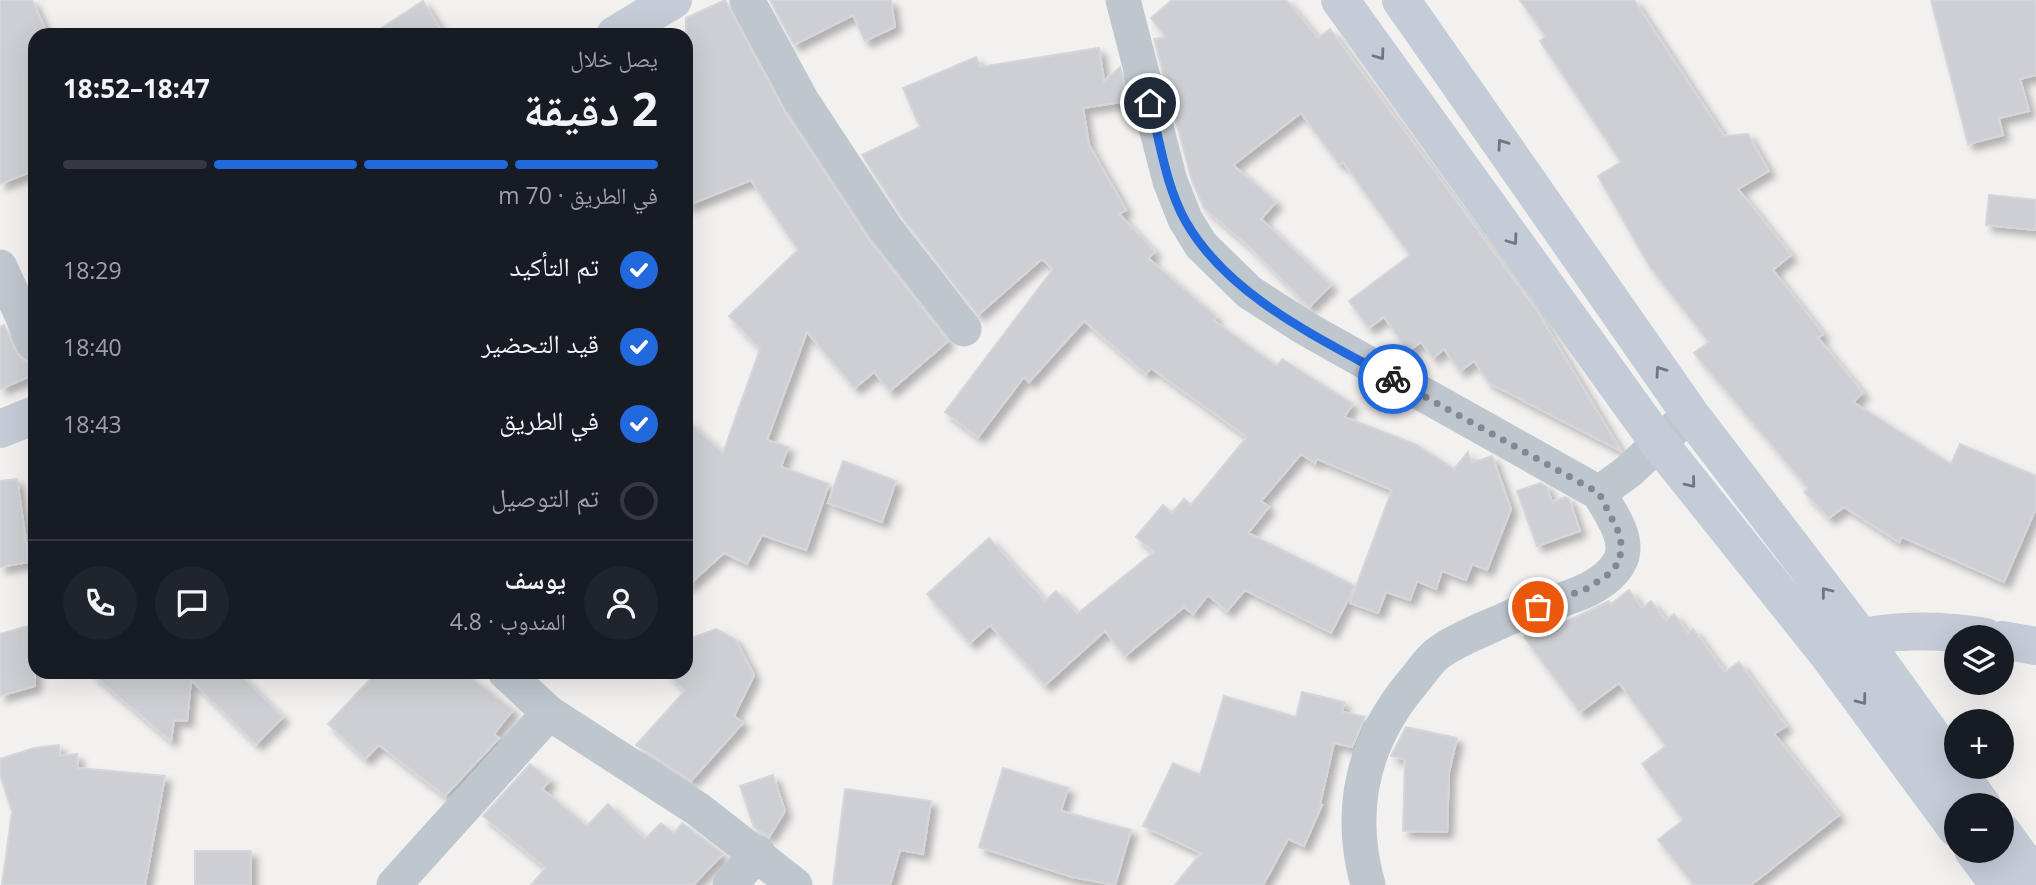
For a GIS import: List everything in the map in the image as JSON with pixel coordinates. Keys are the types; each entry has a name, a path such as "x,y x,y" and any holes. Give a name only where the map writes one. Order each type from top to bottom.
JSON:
{"main road":[{"path":"627,28 673,0"},
{"path":"1340,0 1658,442 1826,653 1944,812"},
{"path":"1401,0 1690,414 1860,636 1973,793"},
{"path":"0,429 28,418"},
{"path":"1826,653 1860,636 1914,633 1944,635"},
{"path":"2014,642 2036,646"},
{"path":"2014,849 2036,879"},
{"path":"1983,863 1999,885"}],"street":[{"path":"747,0 802,101 886,229 964,329"},
{"path":"1123,0 1170,181 1185,219 1201,245 1248,292 1305,328 1599,493 1621,537 1620,561 1609,574 1588,588 1513,616 1437,654 1397,701 1376,735 1358,799 1363,868 1368,885"},
{"path":"0,267 28,329"},
{"path":"1599,493 1629,471 1690,414"},
{"path":"513,679 549,713 699,810 758,853 795,885"},
{"path":"394,885 549,713"},
{"path":"730,885 758,853"}],"building":[{"path":"0,0 32,0 45,28 28,28 28,173 0,184"},
{"path":"725,0 785,112 869,240 948,341 890,391 874,372 855,388 807,332 767,440 788,447 781,467 829,484 806,550 762,535 747,564 724,553 693,581 693,426 723,453 760,349 729,316 798,250 751,180 693,203 693,28 686,28 686,18"},
{"path":"770,0 891,0 895,27 865,41 853,15 794,45"},
{"path":"1172,0 1286,0 1318,38 1330,29 1539,314 1621,451 1489,383 1474,361 1460,371 1444,349 1433,358 1421,342 1408,351 1384,317 1369,328 1349,301 1410,255 1343,162 1339,164 1301,113 1233,165 1276,202 1261,219 1331,285 1309,307 1251,248 1204,208 1192,181 1154,39 1166,37 1151,18"},
{"path":"1520,0 1634,0 1724,136 1748,134 1769,171 1738,189 1791,255 1773,270 1823,334 1818,338 1863,393 1853,402 1951,464 1960,444 2036,476 2036,508 2004,582 1902,537 1899,542 1844,507 1829,518 1804,492 1808,488 1694,353 1709,342 1650,267 1598,176 1621,162 1540,41 1546,37"},
{"path":"1931,0 2036,0 2036,75 2020,79 2029,111 1999,118 2003,135 1968,144"},
{"path":"423,1 440,28 382,28"},
{"path":"1099,48 1104,81 1120,67 1128,101 1083,108 1089,145 1126,210 1119,214 1155,252 1148,258 1216,317 1213,320 1277,366 1282,359 1353,404 1344,417 1415,444 1454,469 1468,452 1471,463 1492,456 1511,509 1487,570 1472,564 1466,580 1442,571 1436,589 1417,581 1410,600 1386,592 1378,613 1350,603 1392,490 1317,459 1315,463 1301,454 1261,501 1269,507 1248,533 1355,586 1331,633 1245,590 1227,611 1208,595 1193,614 1184,607 1125,656 1105,631 1045,685 990,625 970,643 927,594 989,538 1045,601 1056,591 1077,614 1154,552 1136,537 1163,505 1172,513 1184,499 1191,505 1247,437 1151,368 1146,374 1084,321 1029,382 1024,377 978,437 945,412 1053,269 1042,259 978,315 902,217 862,155 920,127 903,88 976,57 980,67"},
{"path":"1989,195 2036,200 2036,230 1986,225"},
{"path":"4,325 17,353 28,362 28,377 0,389 0,327"},
{"path":"843,461 896,481 882,522 828,503"},
{"path":"17,479 28,562 0,567 0,481"},
{"path":"1540,483 1547,487 1552,502 1565,497 1569,499 1580,531 1537,546 1517,491"},
{"path":"1629,590 1642,608 1651,601 1666,621 1674,614 1688,633 1693,629 1725,672 1739,662 1786,726 1774,734 1839,815 1751,885 1694,885 1658,840 1683,820 1642,764 1666,746 1619,683 1580,712 1524,637 1535,629 1557,623 1559,625 1609,601 1611,604"},
{"path":"28,626 28,679 35,679 35,686 0,696 0,634"},
{"path":"716,629 735,639 754,675 734,716 743,723 691,781 636,745 685,691 673,679 693,679 693,637"},
{"path":"98,679 244,679 283,717 256,744 191,680 187,721 174,720 171,741"},
{"path":"370,679 472,679 513,710 494,734 499,738 445,796 379,745 365,759 328,724"},
{"path":"1302,692 1344,702 1342,712 1365,717 1352,747 1334,743 1320,804 1322,805 1304,846 1288,839 1263,885 1175,885 1201,853 1143,826 1173,763 1200,775 1224,696 1296,717"},
{"path":"1406,727 1457,738 1449,772 1447,832 1403,831 1405,759 1391,756"},
{"path":"59,745 60,756 77,754 78,768 165,776 145,885 2,885 12,812 0,774 0,759 34,748"},
{"path":"530,764 550,780 542,789 587,826 608,804 645,839 661,823 674,833 682,823 723,854 693,885 531,885 546,868 483,816"},
{"path":"1003,768 1068,788 1061,811 1131,830 1115,885 1072,877 979,847"},
{"path":"773,775 785,811 769,837 754,827 740,786"},
{"path":"845,789 931,801 923,854 900,850 890,885 833,885"},
{"path":"195,851 251,851 251,885 195,885"}],"way so far":[{"path":"1393,379 1599,493 1621,537 1623,551 1620,561 1609,574 1588,588 1538,607"}],"route":[{"path":"1150,103 1170,181 1185,219 1201,245 1248,292 1393,379"}]}
